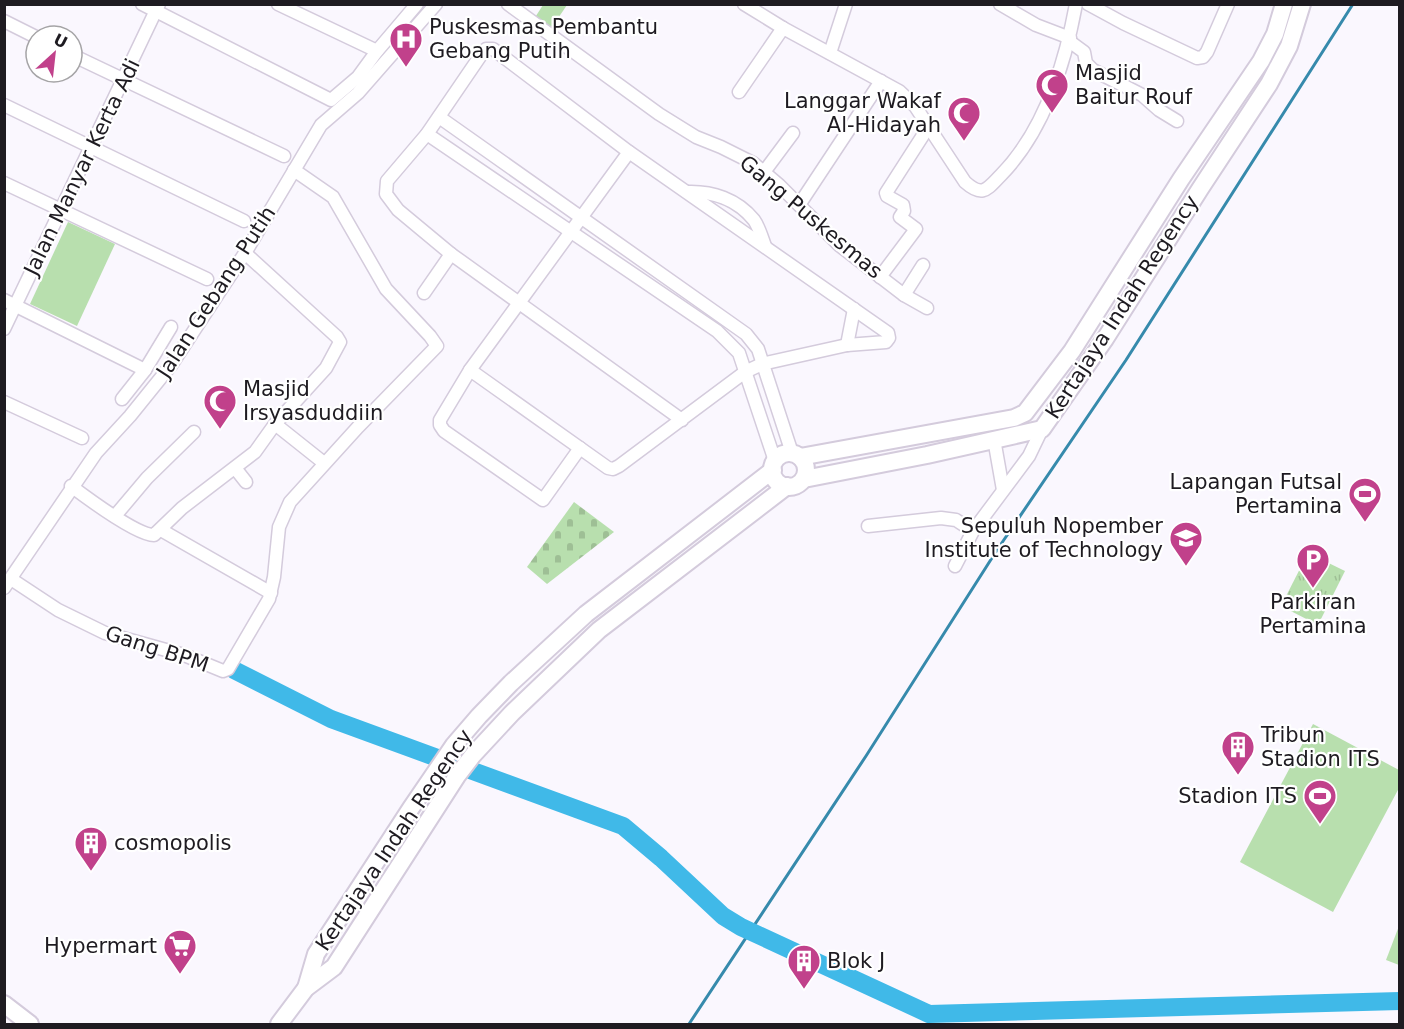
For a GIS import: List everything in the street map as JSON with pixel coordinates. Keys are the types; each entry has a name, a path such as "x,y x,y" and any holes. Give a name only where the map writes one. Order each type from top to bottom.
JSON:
{"street":[{"path":"142,4 158,8 331,100 358,77 417,4"},
{"path":"278,4 377,51"},
{"name":"Jalan Gebang Putih","path":"8,583 71,486 172,364 245,253 321,125 358,93 436,4"},
{"name":"Gang Puskesmas","path":"508,4 659,114 696,137 753,163 839,245 904,295 923,265"},
{"path":"744,4 898,91 915,106 965,182 973,189 984,191 1019,155 1042,114 1069,40 1076,4"},
{"path":"830,53 846,4"},
{"path":"1000,4 1036,25 1069,40 1084,52 1086,63 1094,70 1142,95 1159,110 1178,121"},
{"path":"1088,4 1197,58 1203,57 1207,52 1228,4"},
{"name":"Kertajaya Indah Regency","path":"796,455 1014,418 1025,413 1088,327 1181,179 1261,61 1275,34 1284,4"},
{"name":"Kertajaya Indah Regency","path":"804,479 927,455 1042,429 1106,339 1269,84 1289,46 1302,4"},
{"name":"Jalan Manyar Kerta Adi","path":"4,329 10,303 61,209 158,8"},
{"path":"4,21 24,31"},
{"path":"739,92 783,28"},
{"path":"470,370 608,468 613,469 682,420 745,372 762,364 847,345 886,342 889,338 888,333 629,152 493,49 486,49 483,52 427,134 387,182 386,194 398,210 451,254 682,420"},
{"path":"84,61 284,156"},
{"path":"799,205 880,81"},
{"path":"4,105 244,221"},
{"path":"427,134 717,331 739,353 778,482 787,486 796,485 804,479 806,465 796,455 758,350 746,334 439,117"},
{"path":"880,277 916,229 900,218 904,211 903,205 886,193 929,126"},
{"path":"764,172 793,133"},
{"path":"580,448 543,500 444,431 440,420 470,370 629,152"},
{"path":"161,530 271,593 279,527 284,512 298,491 437,346 386,289 333,197 294,170"},
{"path":"1181,179 1200,189"},
{"path":"4,183 207,279"},
{"path":"687,192 705,192 723,197 743,210 755,221 765,246"},
{"path":"71,486 116,516 149,535 154,535 182,508 255,452 275,424 326,368 340,342 337,337 245,253"},
{"path":"424,292 451,254"},
{"path":"904,295 927,308"},
{"path":"10,303 145,370"},
{"path":"847,345 854,309"},
{"path":"122,399 145,370 171,327"},
{"path":"1088,327 1106,339"},
{"path":"4,402 82,438"},
{"path":"275,424 324,463"},
{"path":"955,566 973,531 1029,456 1042,429"},
{"path":"116,516 147,478 194,432"},
{"path":"994,439 1003,490"},
{"path":"774,465 782,454 796,455"},
{"name":"Kertajaya Indah Regency","path":"306,988 316,954 454,745 498,698 586,614 774,465"},
{"path":"234,468 246,482"},
{"name":"Kertajaya Indah Regency","path":"279,1024 306,988 334,968 457,776 512,713 599,630 787,486"},
{"path":"868,526 941,518 956,520 973,531"},
{"name":"Gang BPM","path":"8,583 97,629 184,655 223,670 228,669 271,593"},
{"path":"586,614 599,630"},
{"path":"498,698 512,713"},
{"path":"4,1004 30,1024"}],"green space":[{"path":"543,5 567,5 550,30 534,19"},
{"path":"68,222 115,244 77,326 30,304"},
{"path":"574,502 614,532 547,584 527,567"},
{"name":"Parkiran Pertamina","path":"1308,553 1345,571 1318,625 1281,606"},
{"name":"Stadion ITS","path":"1313,724 1399,770 1399,788 1333,912 1240,862"},
{"path":"1399,926 1400,965 1386,960"}],"waterway":[{"path":"689,1024 866,756 997,550 1126,360 1353,4"},
{"path":"234,670 331,719 623,826 723,916 741,927 929,1014 1400,1001"}],"place":[{"name":"Puskesmas Pembantu Gebang Putih","path":"406,68"},
{"name":"Masjid Baitur Rouf","path":"1052,114"},
{"name":"Langgar Wakaf Al-Hidayah","path":"964,142"},
{"name":"Masjid Irsyasduddiin","path":"220,430"},
{"name":"Lapangan Futsal Pertamina","path":"1365,523"},
{"name":"Sepuluh Nopember Institute of Technology","path":"1186,567"},
{"name":"Parkiran Pertamina","path":"1313,589"},
{"name":"Tribun Stadion ITS","path":"1238,776"},
{"name":"Stadion ITS","path":"1320,825"},
{"name":"cosmopolis","path":"91,872"},
{"name":"Hypermart","path":"180,975"},
{"name":"Blok J","path":"804,990"}]}
